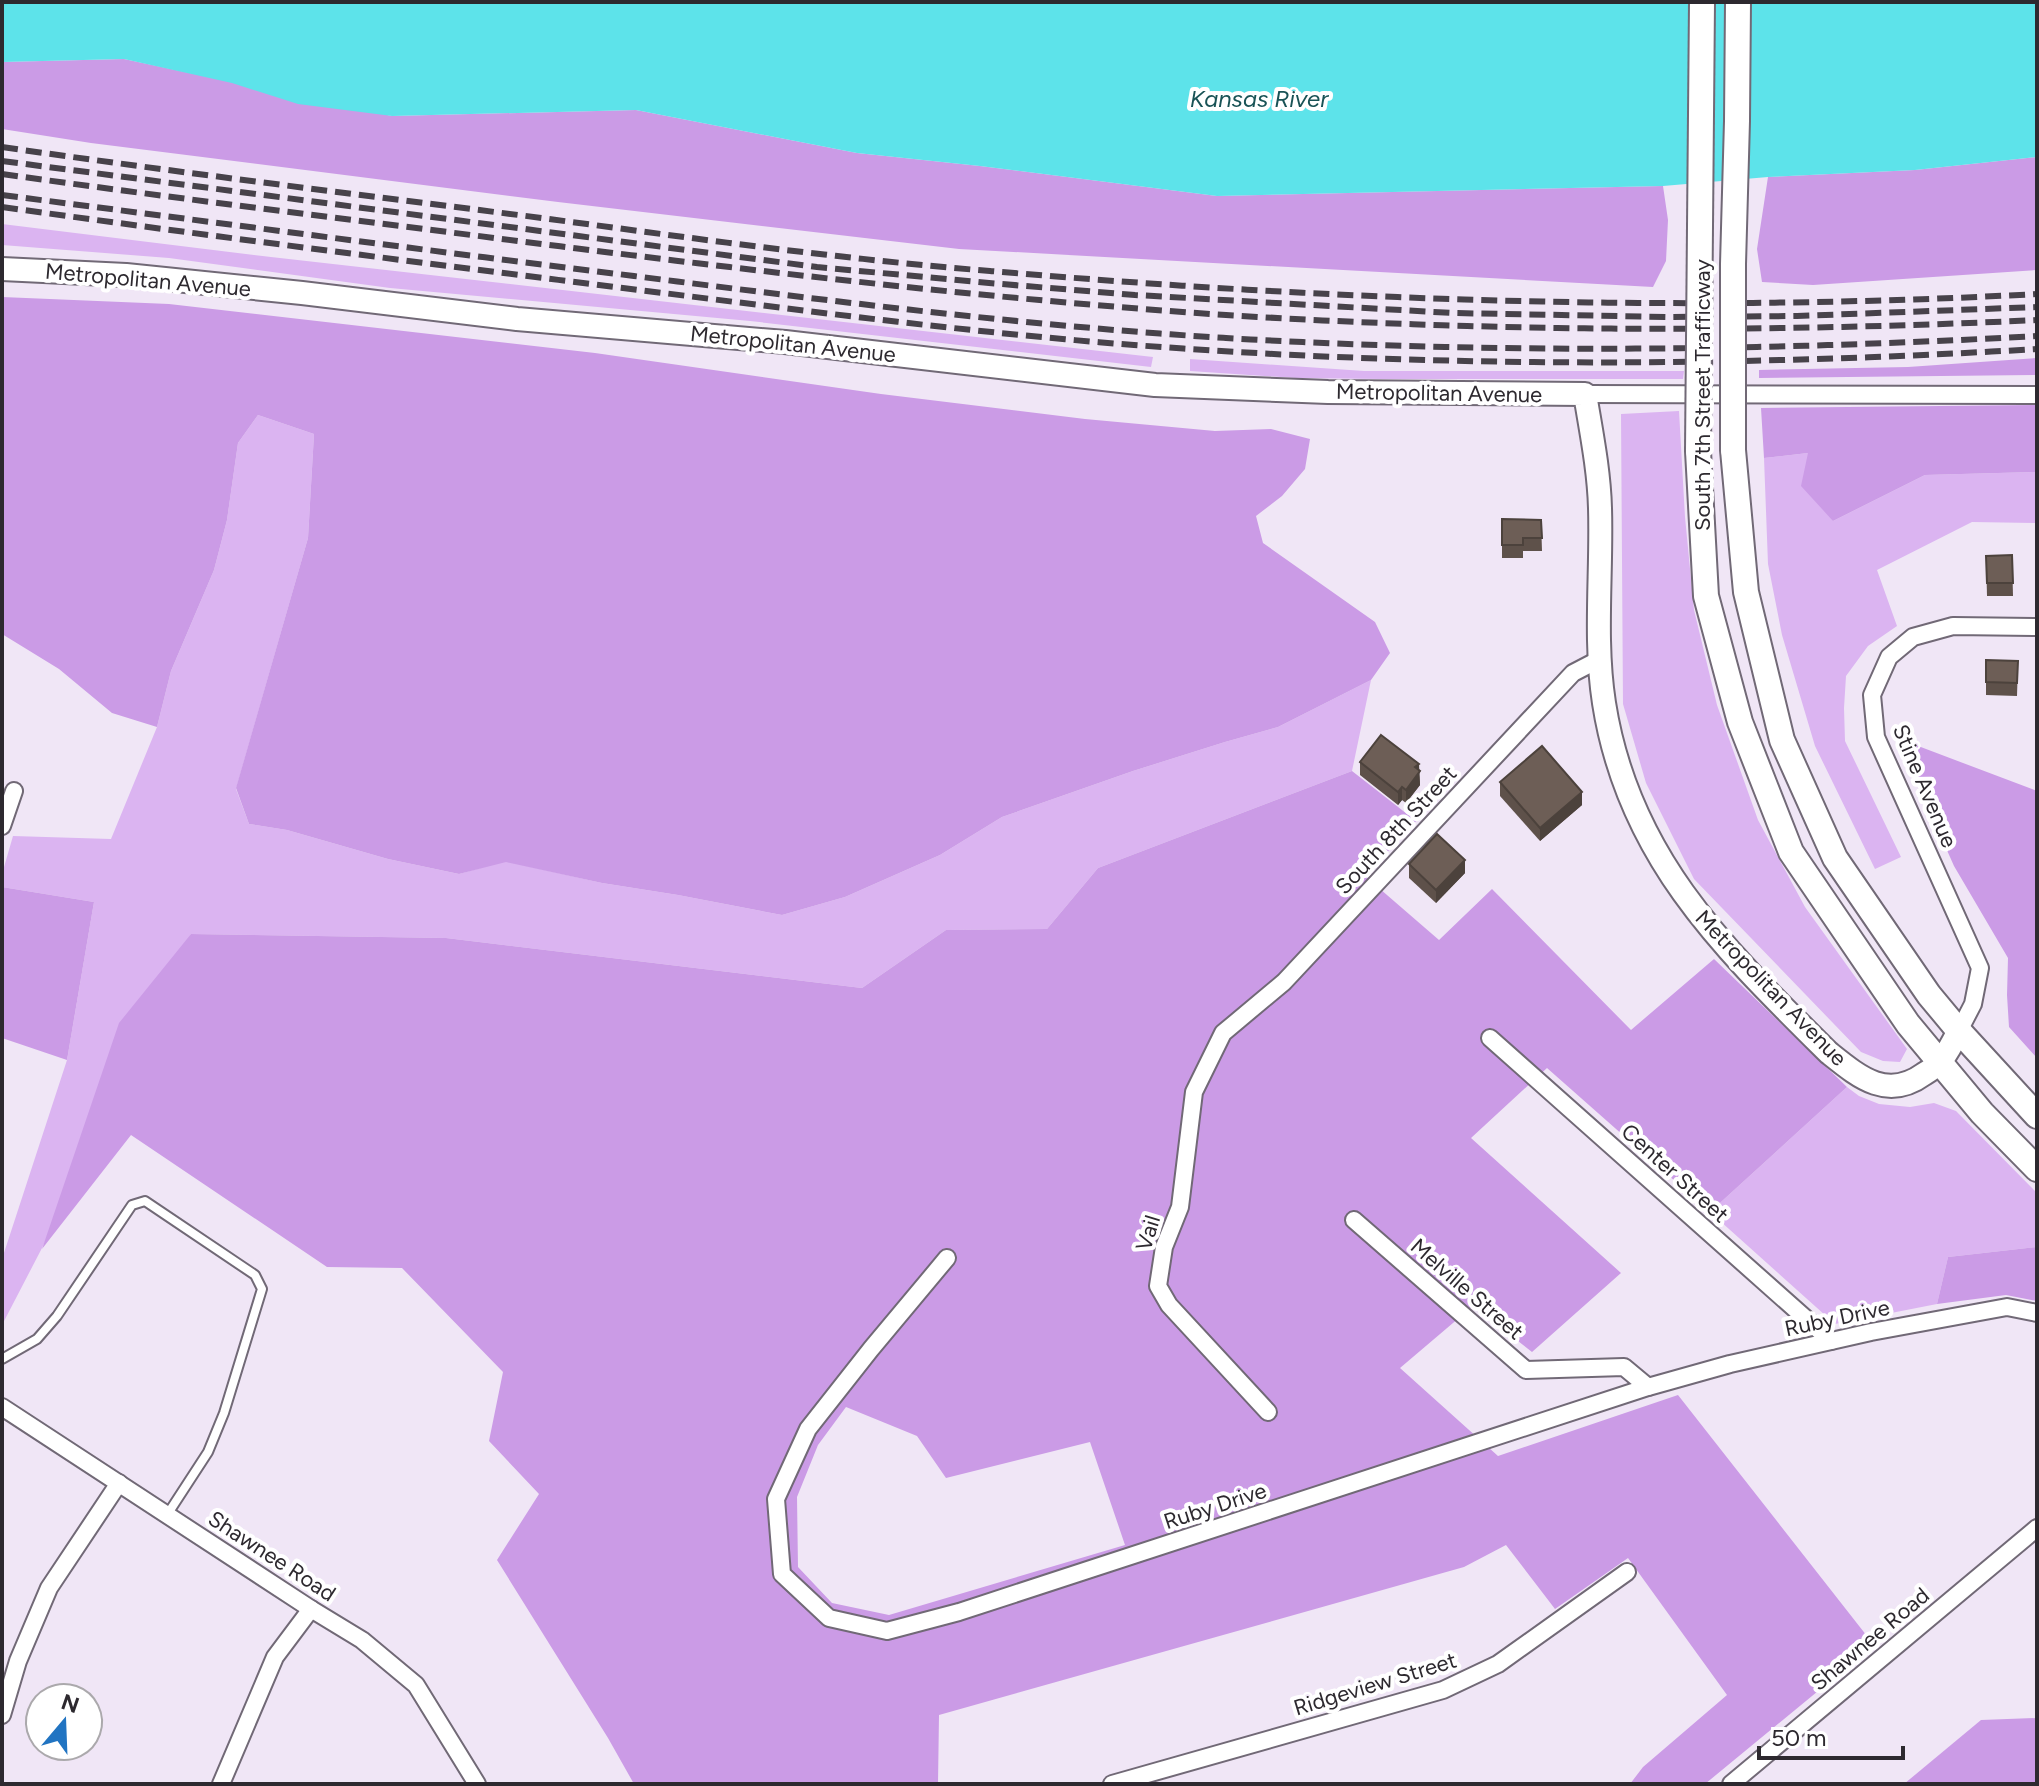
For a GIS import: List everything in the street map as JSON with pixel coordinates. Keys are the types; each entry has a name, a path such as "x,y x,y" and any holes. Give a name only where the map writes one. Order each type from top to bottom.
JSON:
{"main road":[{"name":"South 7th Street Trafficway","path":"1702,2 1698,451 1706,596 1740,722 1791,852 1908,1024 1982,1113 2037,1169"},
{"name":"South 7th Street Trafficway","path":"1738,2 1733,450 1746,592 1782,740 1835,858 1929,995 2037,1116"},
{"name":"Metropolitan Avenue","path":"2,269 126,275 517,319 785,342 1155,385 1328,392 1585,394 1600,504 1600,659 1604,701 1611,737 1635,809 1655,851 1672,880 1724,946 1829,1053 1848,1068 1867,1080 1899,1087 1915,1081 1940,1062"},
{"path":"1940,1062 1959,1031"}],"street":[{"name":"Metropolitan Avenue","path":"1585,394 2037,395"},
{"name":"Stine Avenue","path":"1959,1031 1973,1004 1980,968 1876,737 1872,695 1889,657 1913,637 1953,626 2037,627"},
{"name":"South 8th Street","path":"1223,1033 1284,982 1573,673 1600,659"},
{"path":"2,826 14,791"},
{"name":"Vail","path":"1223,1033 1194,1092 1180,1207 1164,1247 1158,1286 1169,1305 1268,1412"},
{"name":"Center Street","path":"1490,1038 1831,1341"},
{"name":"Melville Street","path":"1354,1220 1526,1370 1624,1367 1648,1387"},
{"name":"Ruby Drive","path":"947,1258 808,1429 776,1499 782,1574 829,1618 887,1631 959,1612 1648,1387 1730,1364 1871,1332 2007,1307 2037,1313"},
{"name":"Shawnee Road","path":"2,1407 362,1640 416,1685 477,1784"},
{"path":"2,1715 18,1661 49,1588 119,1483"},
{"name":"Shawnee Road","path":"1731,1784 2037,1528"},
{"name":"Ridgeview Street","path":"1112,1784 1144,1780 1443,1690 1498,1664 1627,1572"},
{"path":"221,1784 275,1657 311,1609"}],"lane":[{"path":"2,1359 37,1339 57,1316 132,1205 145,1201 255,1275 262,1289 224,1413 208,1452 167,1515"}],"shaded area":[{"path":"124,59 392,116 636,110 857,153 1217,196 1663,186 1668,220 1666,261 1653,287 959,249 558,202 2,129 2,62"},
{"path":"2037,157 2037,270 1813,285 1762,282 1757,249 1768,177 1915,170"},
{"path":"2,224 1153,357 1151,367 750,321 390,288 169,258 2,245"},
{"path":"2,297 169,304 595,353 881,394 1085,419 1215,431 1271,429 1310,439 1305,469 1282,496 1256,516 1263,543 1375,622 1390,653 1371,680 1278,727 1133,771 1002,817 940,855 845,897 782,915 602,883 506,862 459,874 388,859 287,830 249,824 236,788 308,538 314,434 258,415 238,443 227,520 214,570 171,671 157,727 112,713 59,669 2,634"},
{"path":"2037,358 2037,375 1759,378 1759,370 1908,367"},
{"path":"1190,359 1364,371 1684,371 1683,379 1295,378 1190,371"},
{"path":"2037,405 2037,472 1925,475 1833,521 1801,486 1808,453 1764,458 1761,408"},
{"path":"1679,411 1694,610 1717,705 1758,820 1805,907 1907,1049 1900,1062 1883,1061 1861,1052 1694,879 1646,783 1623,704 1621,414"},
{"path":"258,415 314,434 308,538 236,789 249,824 287,830 388,859 459,874 505,861 602,883 782,915 845,897 940,855 1002,817 1133,771 1278,727 1371,680 1352,771 1098,868 1047,929 946,930 862,988 446,938 191,934 42,1248 2,1325 2,1259 67,1060 94,902 2,887 2,874 13,836 111,839 157,727 171,671 214,570 227,520 238,443"},
{"path":"1808,453 1833,521 1925,475 2037,472 2037,523 1972,522 1877,570 1897,626 1868,646 1846,676 1844,708 1845,741 1901,857 1875,869 1815,746 1782,635 1768,564 1764,458"},
{"path":"1897,738 2037,791 2037,1058 2009,1027 2008,958 1954,866"},
{"path":"1352,771 1416,821 1365,876 1439,940 1492,889 1631,1030 1714,959 1847,1087 1710,1212 1547,1068 1471,1138 1621,1273 1532,1352 1473,1306 1400,1368 1498,1456 1678,1395 1874,1645 1705,1784 1630,1784 1643,1767 1727,1695 1628,1558 1555,1609 1506,1545 1464,1567 939,1715 938,1784 634,1784 497,1560 539,1494 489,1441 503,1372 402,1268 327,1267 131,1135 42,1249 119,1023 191,934 446,938 862,988 946,930 1047,929 1098,868","holes":["846,1407 917,1436 946,1478 1090,1442 1125,1545 889,1615 832,1603 798,1567 797,1497 818,1445"]},
{"path":"2,887 94,902 67,1060 2,1038"},
{"path":"1847,1087 1879,1104 1910,1107 1934,1103 1956,1111 2037,1193 2037,1247 1948,1257 1937,1304 1835,1324 1710,1212"},
{"path":"2037,1247 2037,1301 2006,1295 1937,1304 1948,1257"},
{"path":"2037,1718 2037,1784 1904,1784 1981,1720"}],"water":[{"name":"Kansas River","path":"2,2 2037,2 2037,157 1915,170 1663,186 1217,196 857,153 636,110 392,116 298,104 232,83 124,59 2,62"}],"building":[{"path":"1502,519 1541,520 1542,538 1523,538 1523,545 1502,545"},
{"path":"2012,555 2013,583 1987,583 1986,556"},
{"path":"1986,660 2018,661 2017,683 1986,682"},
{"path":"1381,735 1419,764 1415,767 1420,771 1406,790 1402,787 1398,792 1360,762"},
{"path":"1542,746 1582,792 1540,828 1500,782"},
{"path":"1437,834 1465,860 1436,890 1409,864"}],"railway":[{"path":"2,147 822,254 1121,281 1382,296 1644,303 1775,303 2037,294"},
{"path":"2,161 817,267 1135,295 1453,313 1668,317 1797,316 2037,307"},
{"path":"2,174 753,270 942,291 1226,315 1429,325 1632,329 1834,327 2037,320"},
{"path":"2,195 856,303 1152,333 1429,347 1632,349 1834,345 2037,336"},
{"path":"2,207 814,312 1006,334 1247,353 1472,361 1698,362 2037,349"}]}
